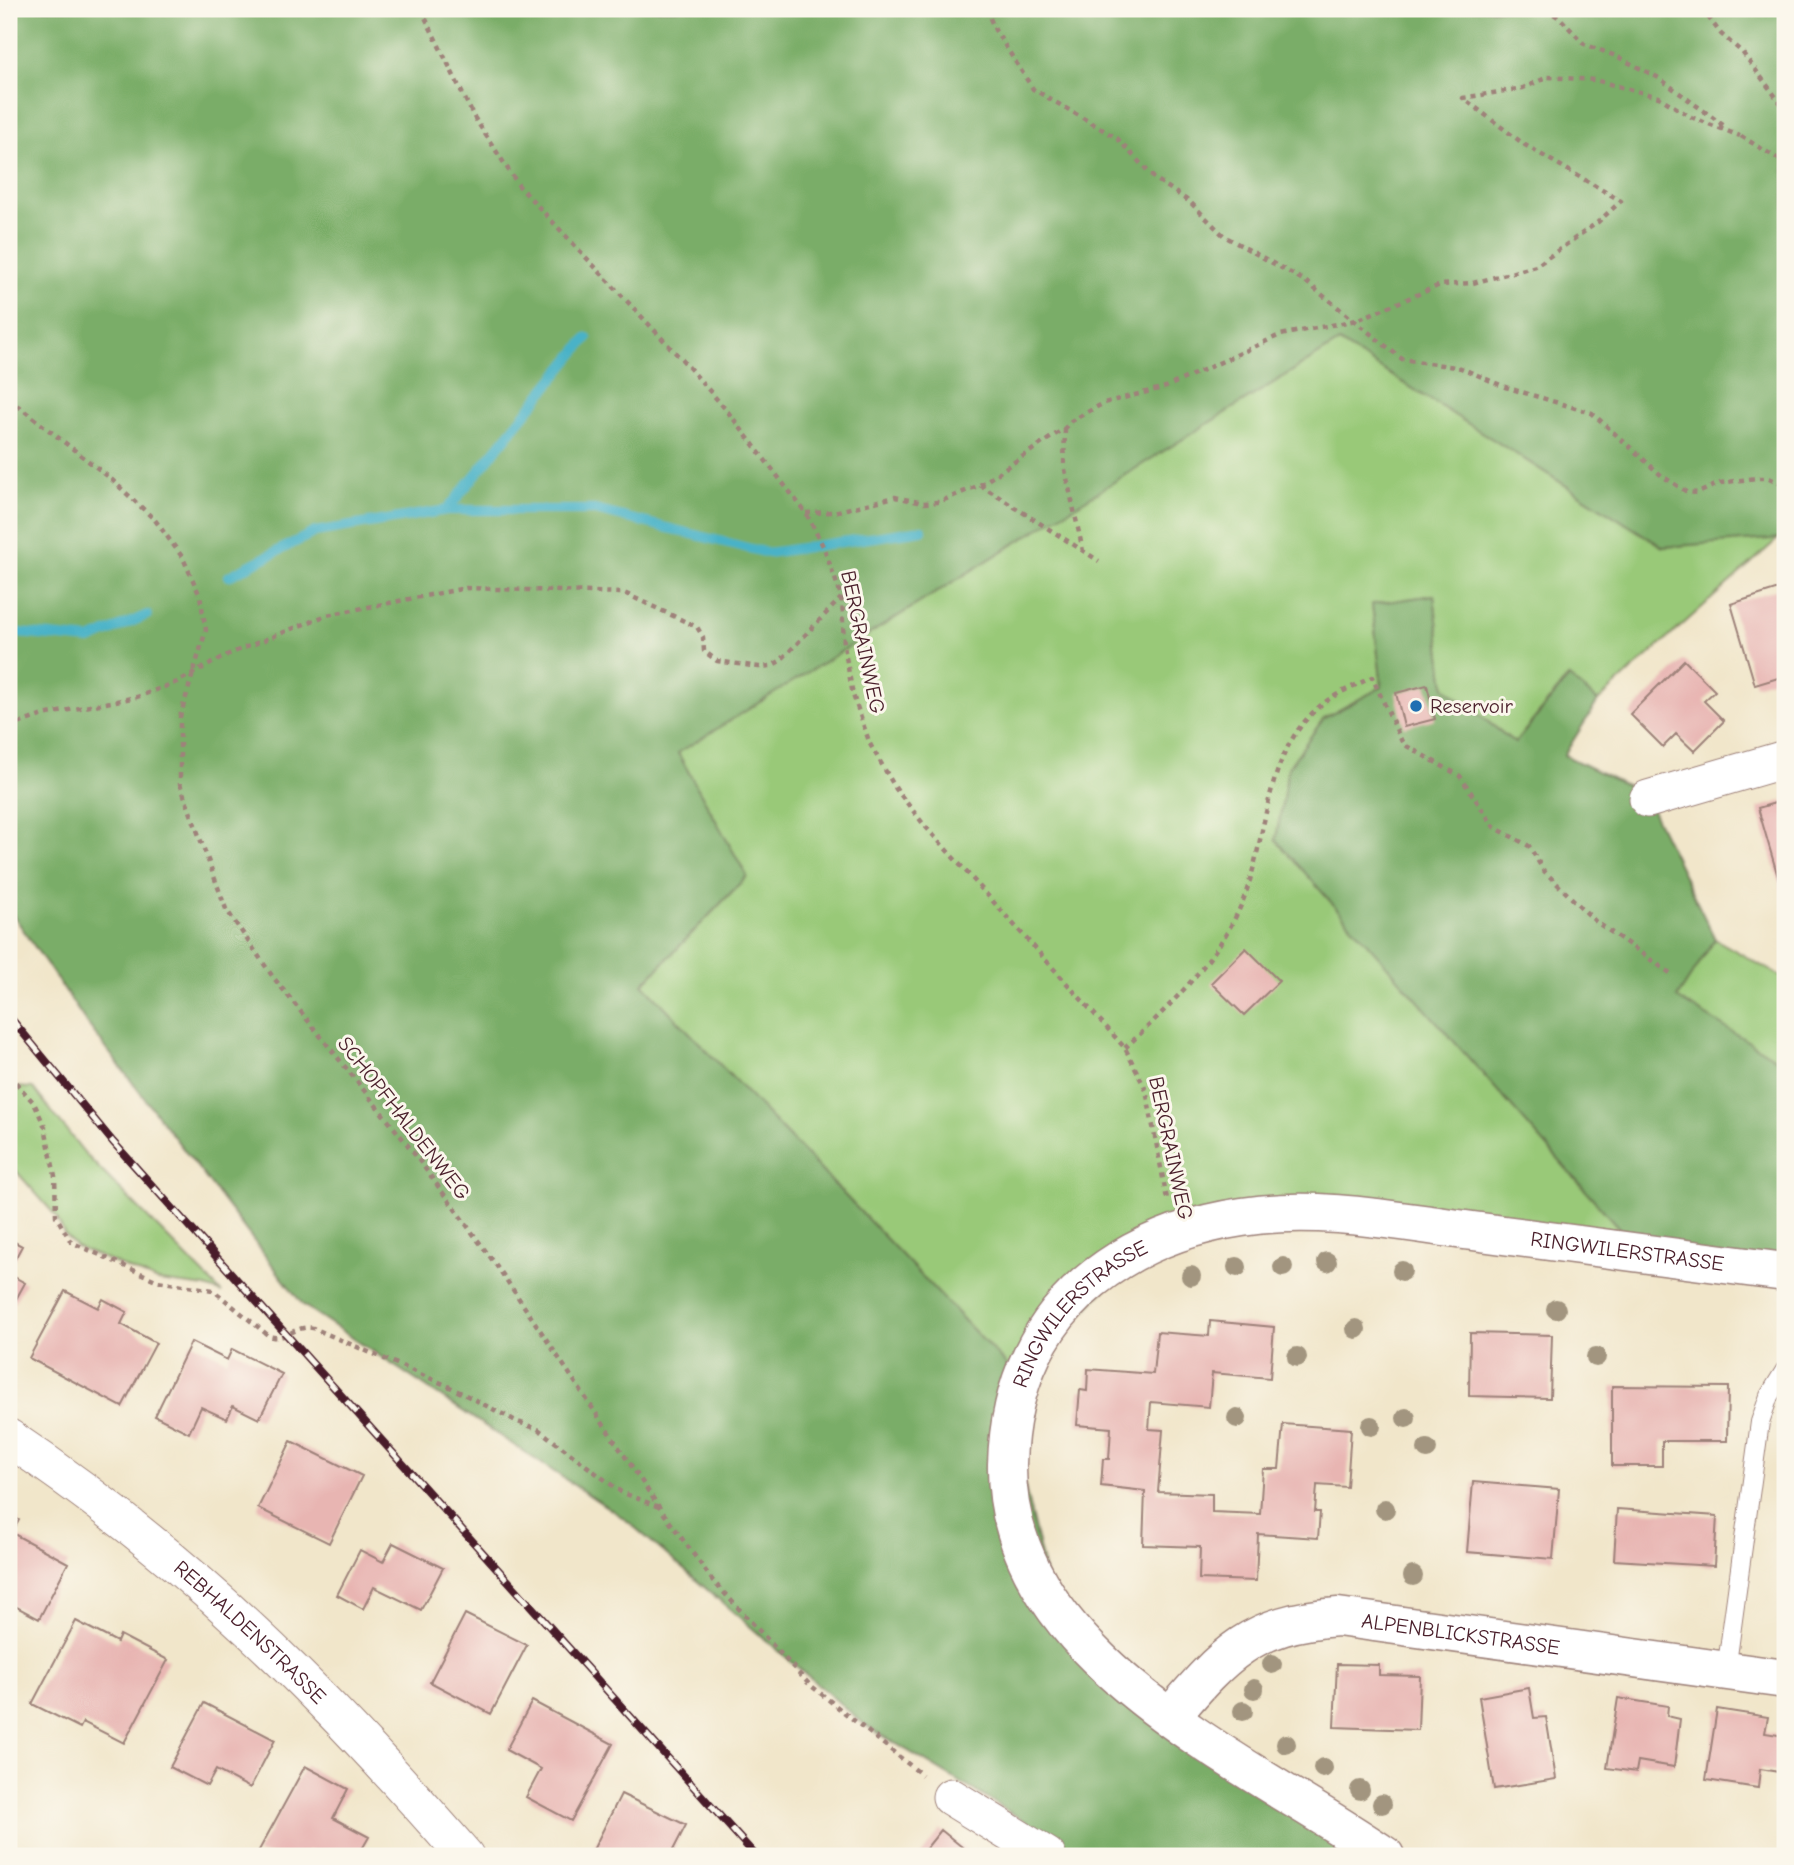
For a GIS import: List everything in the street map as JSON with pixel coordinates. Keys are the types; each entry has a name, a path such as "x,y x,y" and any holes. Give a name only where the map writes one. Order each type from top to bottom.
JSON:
{"street":[{"path":"1648,799 1785,759"},
{"name":"RINGWILERSTRASSE","path":"1385,1856 1170,1717 1095,1655 1053,1607 1026,1557 1016,1530 1007,1474 1014,1402 1030,1359 1052,1320 1080,1288 1147,1244 1208,1223 1260,1214 1337,1215 1785,1272"},
{"name":"REBHALDENSTRASSE","path":"9,1438 143,1536 252,1629 340,1717 465,1856"},
{"name":"ALPENBLICKSTRASSE","path":"1170,1717 1212,1669 1248,1640 1277,1627 1323,1618 1370,1619 1785,1679"},
{"path":"951,1797 1047,1856"}],"lane":[{"path":"1726,1671 1760,1422 1769,1396 1785,1370"}],"path":[{"name":"BERGRAINWEG","path":"421,9 474,117 519,186 729,412 806,513 824,548 842,598 844,646 853,695 870,744 896,789 949,854 1125,1048 1146,1090 1173,1234"},
{"path":"986,9 995,30 1033,89 1117,138 1154,178 1190,202 1224,236 1305,281 1357,320 1402,359 1461,368 1506,387 1592,413 1651,467 1687,492 1698,493 1720,483 1756,478 1769,478 1785,485"},
{"path":"1545,9 1560,18 1584,44 1616,56 1659,78 1712,120 1785,163"},
{"path":"1702,9 1721,34 1742,52 1785,109"},
{"path":"806,513 845,510 895,497 923,503 939,502 980,485 1065,428 1071,421 1104,403 1166,387 1280,335 1357,320 1440,285 1473,282 1536,266 1598,222 1621,201 1525,145 1463,98 1522,88 1552,77 1595,80 1659,97 1691,117 1740,136"},
{"name":"SCHOPFHALDENWEG","path":"9,399 120,486 156,520 183,558 200,596 206,630 180,717 180,784 226,909 273,977 407,1143 499,1269 659,1507 713,1581 808,1684 872,1738 951,1797"},
{"path":"1065,428 1064,465 1083,552"},
{"path":"980,485 1099,561"},
{"path":"9,727 43,715 137,697 327,615 483,586 633,596 697,627 702,634 704,651 711,658 765,667 780,661 842,598"},
{"path":"1125,1048 1152,1023 1209,958 1239,912 1264,829 1273,782 1291,738 1306,719 1327,701 1372,677 1403,744 1460,776 1494,827 1533,850 1544,871 1586,913 1670,973"},
{"path":"9,1075 34,1103 45,1127 55,1176 56,1216 64,1234 76,1247 158,1281 213,1290 269,1336 278,1338 302,1327 313,1328 448,1386 547,1434 621,1492 659,1507"}],"green space":[{"path":"9,9 1785,9 1785,538 1663,547 1339,342 678,753 747,876 643,984 1021,1380 1010,1425 1053,1607 1362,1840 1349,1856 1083,1856 865,1725 625,1519 303,1305 86,1022 9,909"},
{"path":"1339,342 1663,547 1780,537 1598,701 1568,677 1515,743 1445,688 1434,595 1372,605 1382,687 1324,718 1288,768 1277,840 1641,1253 1386,1219 1147,1244 1021,1380 643,984 747,876 677,752"},
{"path":"1434,595 1445,688 1515,743 1569,677 1598,701 1564,755 1644,794 1715,939 1677,998 1785,1064 1785,1272 1641,1253 1276,840 1288,768 1324,718 1382,687 1372,604"},
{"path":"1715,939 1785,979 1785,1064 1676,998"},
{"path":"9,1087 33,1088 87,1156 222,1293 206,1287 158,1281 76,1247 64,1234 56,1216 9,1163"}],"building":[{"path":"1785,587 1785,676 1755,685 1731,604"},
{"path":"1684,660 1715,691 1704,701 1724,721 1694,751 1676,734 1663,747 1630,714"},
{"name":"Reservoir","path":"1427,685 1435,719 1404,727 1396,693"},
{"path":"1785,800 1785,901 1758,808"},
{"path":"1246,948 1279,981 1244,1015 1211,983"},
{"path":"9,1239 22,1246 9,1270"},
{"path":"9,1274 25,1283 9,1312"},
{"path":"65,1291 98,1308 103,1299 127,1312 121,1324 156,1343 122,1407 29,1358"},
{"path":"1210,1321 1274,1327 1270,1378 1212,1373 1209,1407 1151,1402 1149,1429 1163,1430 1158,1492 1212,1494 1212,1512 1260,1514 1263,1469 1279,1469 1283,1424 1351,1429 1347,1487 1317,1485 1315,1512 1320,1512 1318,1538 1258,1534 1256,1581 1199,1579 1200,1547 1143,1545 1145,1491 1101,1486 1103,1459 1109,1459 1111,1428 1077,1425 1080,1390 1087,1391 1088,1369 1153,1374 1157,1332 1209,1336"},
{"path":"1470,1333 1552,1335 1550,1398 1469,1396"},
{"path":"191,1342 227,1360 232,1349 282,1374 259,1419 233,1406 227,1419 201,1407 189,1433 155,1416"},
{"path":"1612,1386 1728,1387 1727,1441 1662,1441 1662,1466 1612,1466"},
{"path":"291,1441 362,1476 329,1543 258,1508"},
{"path":"1473,1482 1559,1489 1553,1559 1467,1552"},
{"path":"1617,1509 1717,1516 1714,1566 1614,1560"},
{"path":"9,1514 19,1520 12,1533 68,1563 39,1619 9,1603"},
{"path":"393,1543 443,1568 421,1610 374,1587 363,1609 337,1595 360,1550 383,1562"},
{"path":"465,1614 527,1645 491,1714 430,1682"},
{"path":"76,1621 117,1642 120,1635 168,1660 124,1743 83,1722 80,1728 32,1704"},
{"path":"1337,1664 1379,1665 1379,1675 1420,1676 1418,1730 1334,1727"},
{"path":"1529,1688 1534,1718 1546,1717 1556,1779 1494,1789 1479,1697"},
{"path":"1618,1698 1668,1706 1667,1716 1680,1719 1674,1767 1638,1761 1636,1772 1607,1768"},
{"path":"532,1701 613,1744 571,1821 526,1797 541,1769 506,1750"},
{"path":"204,1703 275,1740 250,1788 216,1770 207,1786 170,1767"},
{"path":"1717,1709 1768,1717 1765,1733 1785,1736 1785,1773 1760,1769 1758,1788 1706,1780"},
{"path":"305,1766 348,1789 333,1818 369,1837 358,1856 319,1856 308,1850 304,1856 257,1854"},
{"path":"621,1794 686,1825 670,1856 601,1856 592,1852"},
{"path":"941,1830 967,1851 962,1856 920,1856"}],"waterway":[{"path":"229,576 315,532 447,510 587,338"},
{"path":"447,510 595,510 768,553 922,530"},
{"path":"9,632 90,640 147,615"}],"railway":[{"path":"9,1016 113,1142 756,1856"}],"place":[{"name":"Reservoir","path":"1416,706"}]}
